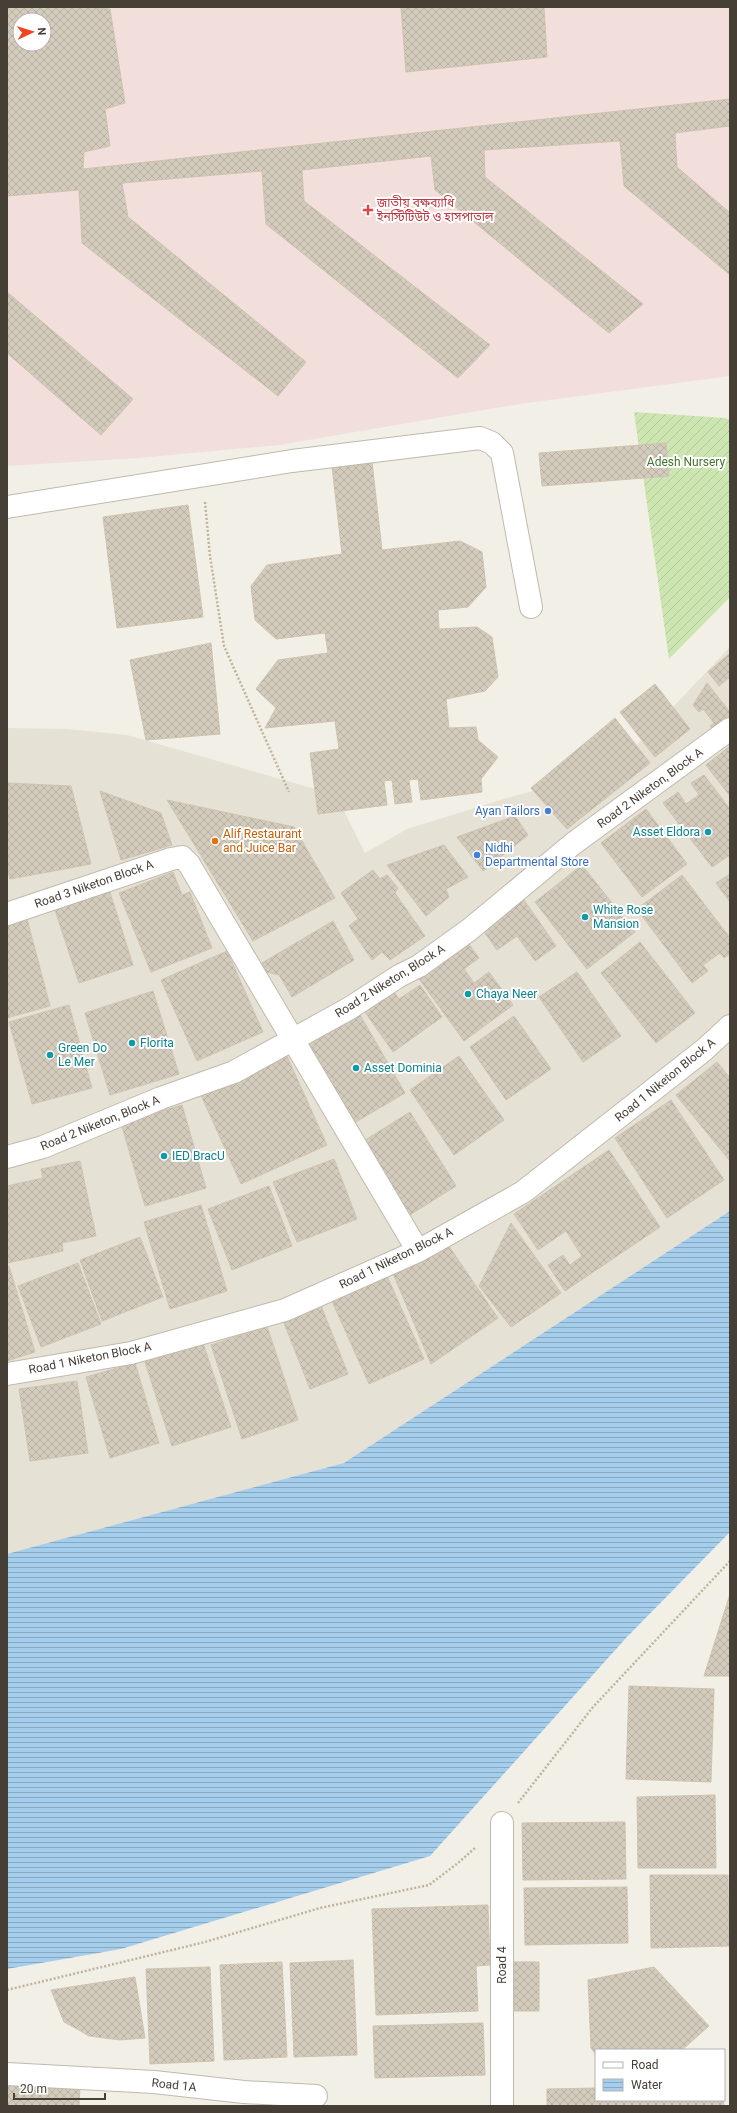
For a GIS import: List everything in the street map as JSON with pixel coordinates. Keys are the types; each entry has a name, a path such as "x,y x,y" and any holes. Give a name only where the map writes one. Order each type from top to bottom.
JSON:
{"street":[{"path":"7,507 292,461 480,438 492,443 502,453 531,607"},
{"name":"Road 2 Niketon, Block A","path":"7,1157 43,1147 162,1098 234,1072 350,1008 399,976 419,966 469,930 601,823 648,791 730,729"},
{"name":"Road 3 Niketon Block A","path":"7,914 171,858 182,857 189,864 292,1041"},
{"name":"Road 1 Niketon Block A","path":"7,1374 131,1353 285,1310 418,1250 523,1192 704,1050 730,1026"},
{"path":"292,1041 418,1250"},
{"name":"Road 4","path":"502,1823 502,2106"},
{"name":"Road 1A","path":"7,2074 154,2082 244,2092 316,2096"}],"path":[{"path":"203,476 210,556 224,646 289,792"},
{"path":"7,1990 205,1942 320,1908 429,1885 458,1863 502,1823 594,1707 730,1561"}],"shaded area":[{"name":"জাতীয় বক্ষব্যাধি ইনস্টিটিউট ও হাসপাতাল","path":"7,7 730,7 730,376 519,404 279,445 138,458 7,466"},
{"path":"730,647 730,1246 381,1478 7,1581 7,728 67,729 127,735 336,795 365,853 407,829 507,798 580,778 594,790"}],"green space":[{"name":"Adesh Nursery","path":"634,412 725,418 730,420 730,597 669,659"}],"water":[{"path":"730,1211 730,1532 626,1638 430,1856 121,1949 7,1969 7,1554 344,1463"}],"building":[{"path":"7,7 85,7 110,9 125,103 105,109 110,146 84,152 83,169 730,99 730,126 675,133 677,167 730,213 730,275 624,186 620,141 484,150 485,177 643,304 609,333 435,190 431,156 302,170 304,201 490,345 458,378 266,224 262,171 122,183 128,217 306,362 278,396 82,243 79,190 7,196"},
{"path":"401,7 544,7 547,57 406,72"},
{"path":"7,292 133,399 101,435 7,353"},
{"path":"666,443 669,476 542,486 539,453"},
{"path":"371,453 382,550 460,541 482,552 486,587 468,607 438,610 439,629 477,627 492,637 498,677 485,691 446,699 449,728 476,727 478,740 498,757 481,779 482,792 421,800 418,779 409,780 412,802 395,804 392,780 384,781 387,805 318,814 310,753 339,749 335,721 265,728 276,708 256,689 278,660 328,653 325,633 276,639 255,620 251,586 267,565 342,554 331,458"},
{"path":"188,505 203,617 117,628 103,517"},
{"path":"211,643 220,734 146,740 130,660"},
{"path":"729,654 730,677 719,686 708,672"},
{"path":"707,683 730,712 730,724 717,734 710,726 714,723 703,709 699,712 693,705"},
{"path":"655,684 690,729 655,757 620,712"},
{"path":"615,718 650,763 567,829 531,788"},
{"path":"730,746 730,796 706,765"},
{"name":"Asset Eldora","path":"704,775 730,809 730,855 712,867 663,803 678,792 686,804 699,795 691,783"},
{"path":"7,783 71,786 91,864 10,879 7,867"},
{"path":"100,791 161,813 172,845 121,860"},
{"path":"167,800 294,827 335,898 253,941"},
{"path":"646,809 687,864 642,897 601,843"},
{"path":"515,816 528,835 483,871 457,837"},
{"path":"444,845 468,877 446,889 449,897 426,916 387,865"},
{"name":"White Rose Mansion","path":"582,865 635,932 587,969 535,902"},
{"path":"373,870 380,879 387,875 398,888 395,893 425,936 390,960 382,952 372,960 349,926 358,919 341,893"},
{"path":"173,872 182,895 190,892 212,948 151,972 119,893"},
{"path":"730,874 730,902 716,883"},
{"path":"682,875 730,938 730,954 724,958 720,953 703,965 708,971 692,983 637,909"},
{"path":"107,883 133,965 79,983 52,901"},
{"path":"524,900 556,946 535,961 517,936 497,950 482,929"},
{"path":"27,919 50,1006 7,1018 7,925"},
{"path":"333,921 354,960 292,997 279,975 266,972 262,963"},
{"name":"Chaya Neer","path":"458,929 479,958 464,969 474,983 489,972 513,1005 464,1041 409,965"},
{"path":"640,942 695,1013 656,1043 601,973"},
{"path":"227,951 263,1032 197,1061 161,980"},
{"path":"577,972 621,1036 583,1062 539,997"},
{"path":"420,985 442,1017 393,1052 365,1012 394,992 399,999"},
{"name":"Florita","path":"153,991 179,1074 110,1095 85,1013"},
{"name":"Green Do Le Mer","path":"69,1005 92,1088 32,1104 9,1022"},
{"name":"Asset Dominia","path":"359,1013 405,1093 354,1123 308,1043"},
{"path":"514,1016 551,1069 506,1100 470,1047"},
{"path":"286,1054 327,1145 241,1184 200,1093"},
{"path":"459,1056 504,1120 454,1155 410,1090"},
{"path":"717,1062 730,1078 730,1161 676,1095"},
{"path":"671,1100 724,1180 667,1218 615,1138"},
{"name":"IED BracU","path":"182,1105 206,1188 145,1206 121,1123"},
{"path":"410,1112 456,1186 405,1218 359,1144"},
{"path":"609,1150 660,1227 565,1291 548,1265 563,1255 570,1265 582,1256 566,1231 538,1250 514,1214"},
{"path":"334,1159 357,1219 297,1242 273,1182"},
{"path":"80,1161 96,1236 62,1243 63,1251 7,1263 7,1186 43,1178 41,1169"},
{"path":"269,1186 292,1246 232,1270 208,1209"},
{"path":"201,1205 227,1291 170,1309 144,1222"},
{"path":"511,1223 561,1293 511,1327 479,1286"},
{"path":"140,1237 163,1297 102,1321 80,1260"},
{"path":"446,1242 498,1318 431,1364 392,1271"},
{"path":"78,1263 101,1324 41,1347 18,1286"},
{"path":"9,1266 35,1352 7,1361 7,1267"},
{"path":"387,1276 424,1359 369,1384 332,1301"},
{"path":"320,1303 348,1374 310,1389 282,1318"},
{"path":"267,1326 298,1420 242,1439 211,1345"},
{"path":"203,1343 231,1427 172,1446 145,1362"},
{"path":"135,1363 159,1443 110,1458 86,1377"},
{"path":"77,1381 88,1453 30,1461 19,1389"},
{"path":"730,1594 730,1676 704,1676"},
{"path":"629,1686 714,1689 711,1782 626,1779"},
{"path":"715,1795 716,1868 638,1868 637,1797"},
{"path":"625,1822 626,1879 523,1880 522,1823"},
{"path":"650,1875 728,1875 729,1946 651,1948"},
{"path":"627,1887 628,1943 525,1945 524,1888"},
{"path":"488,1905 490,1965 476,1966 478,2011 376,2015 372,1909"},
{"path":"353,1960 357,2055 294,2057 290,1963"},
{"path":"282,1962 287,2057 224,2060 220,1965"},
{"path":"513,1962 539,1962 539,2011 514,2011"},
{"path":"210,1967 214,2061 150,2064 146,1969"},
{"path":"654,1967 709,2026 683,2049 595,2049 595,2054 591,2048 588,1980"},
{"path":"135,1977 145,2038 120,2040 89,2036 64,2022 51,1990"},
{"path":"483,2023 485,2075 375,2078 373,2026"},
{"path":"7,2085 80,2087 79,2106 7,2106"},
{"path":"595,2088 595,2101 723,2101 724,2106 547,2106 547,2089"}],"place":[{"name":"জাতীয় বক্ষব্যাধি ইনস্টিটিউট ও হাসপাতাল","path":"368,210"},
{"name":"Ayan Tailors","path":"548,811"},
{"name":"Asset Eldora","path":"708,832"},
{"name":"Alif Restaurant and Juice Bar","path":"215,841"},
{"name":"Nidhi Departmental Store","path":"477,855"},
{"name":"White Rose Mansion","path":"585,917"},
{"name":"Chaya Neer","path":"468,994"},
{"name":"Florita","path":"132,1043"},
{"name":"Green Do Le Mer","path":"50,1055"},
{"name":"Asset Dominia","path":"356,1068"},
{"name":"IED BracU","path":"164,1156"}]}
